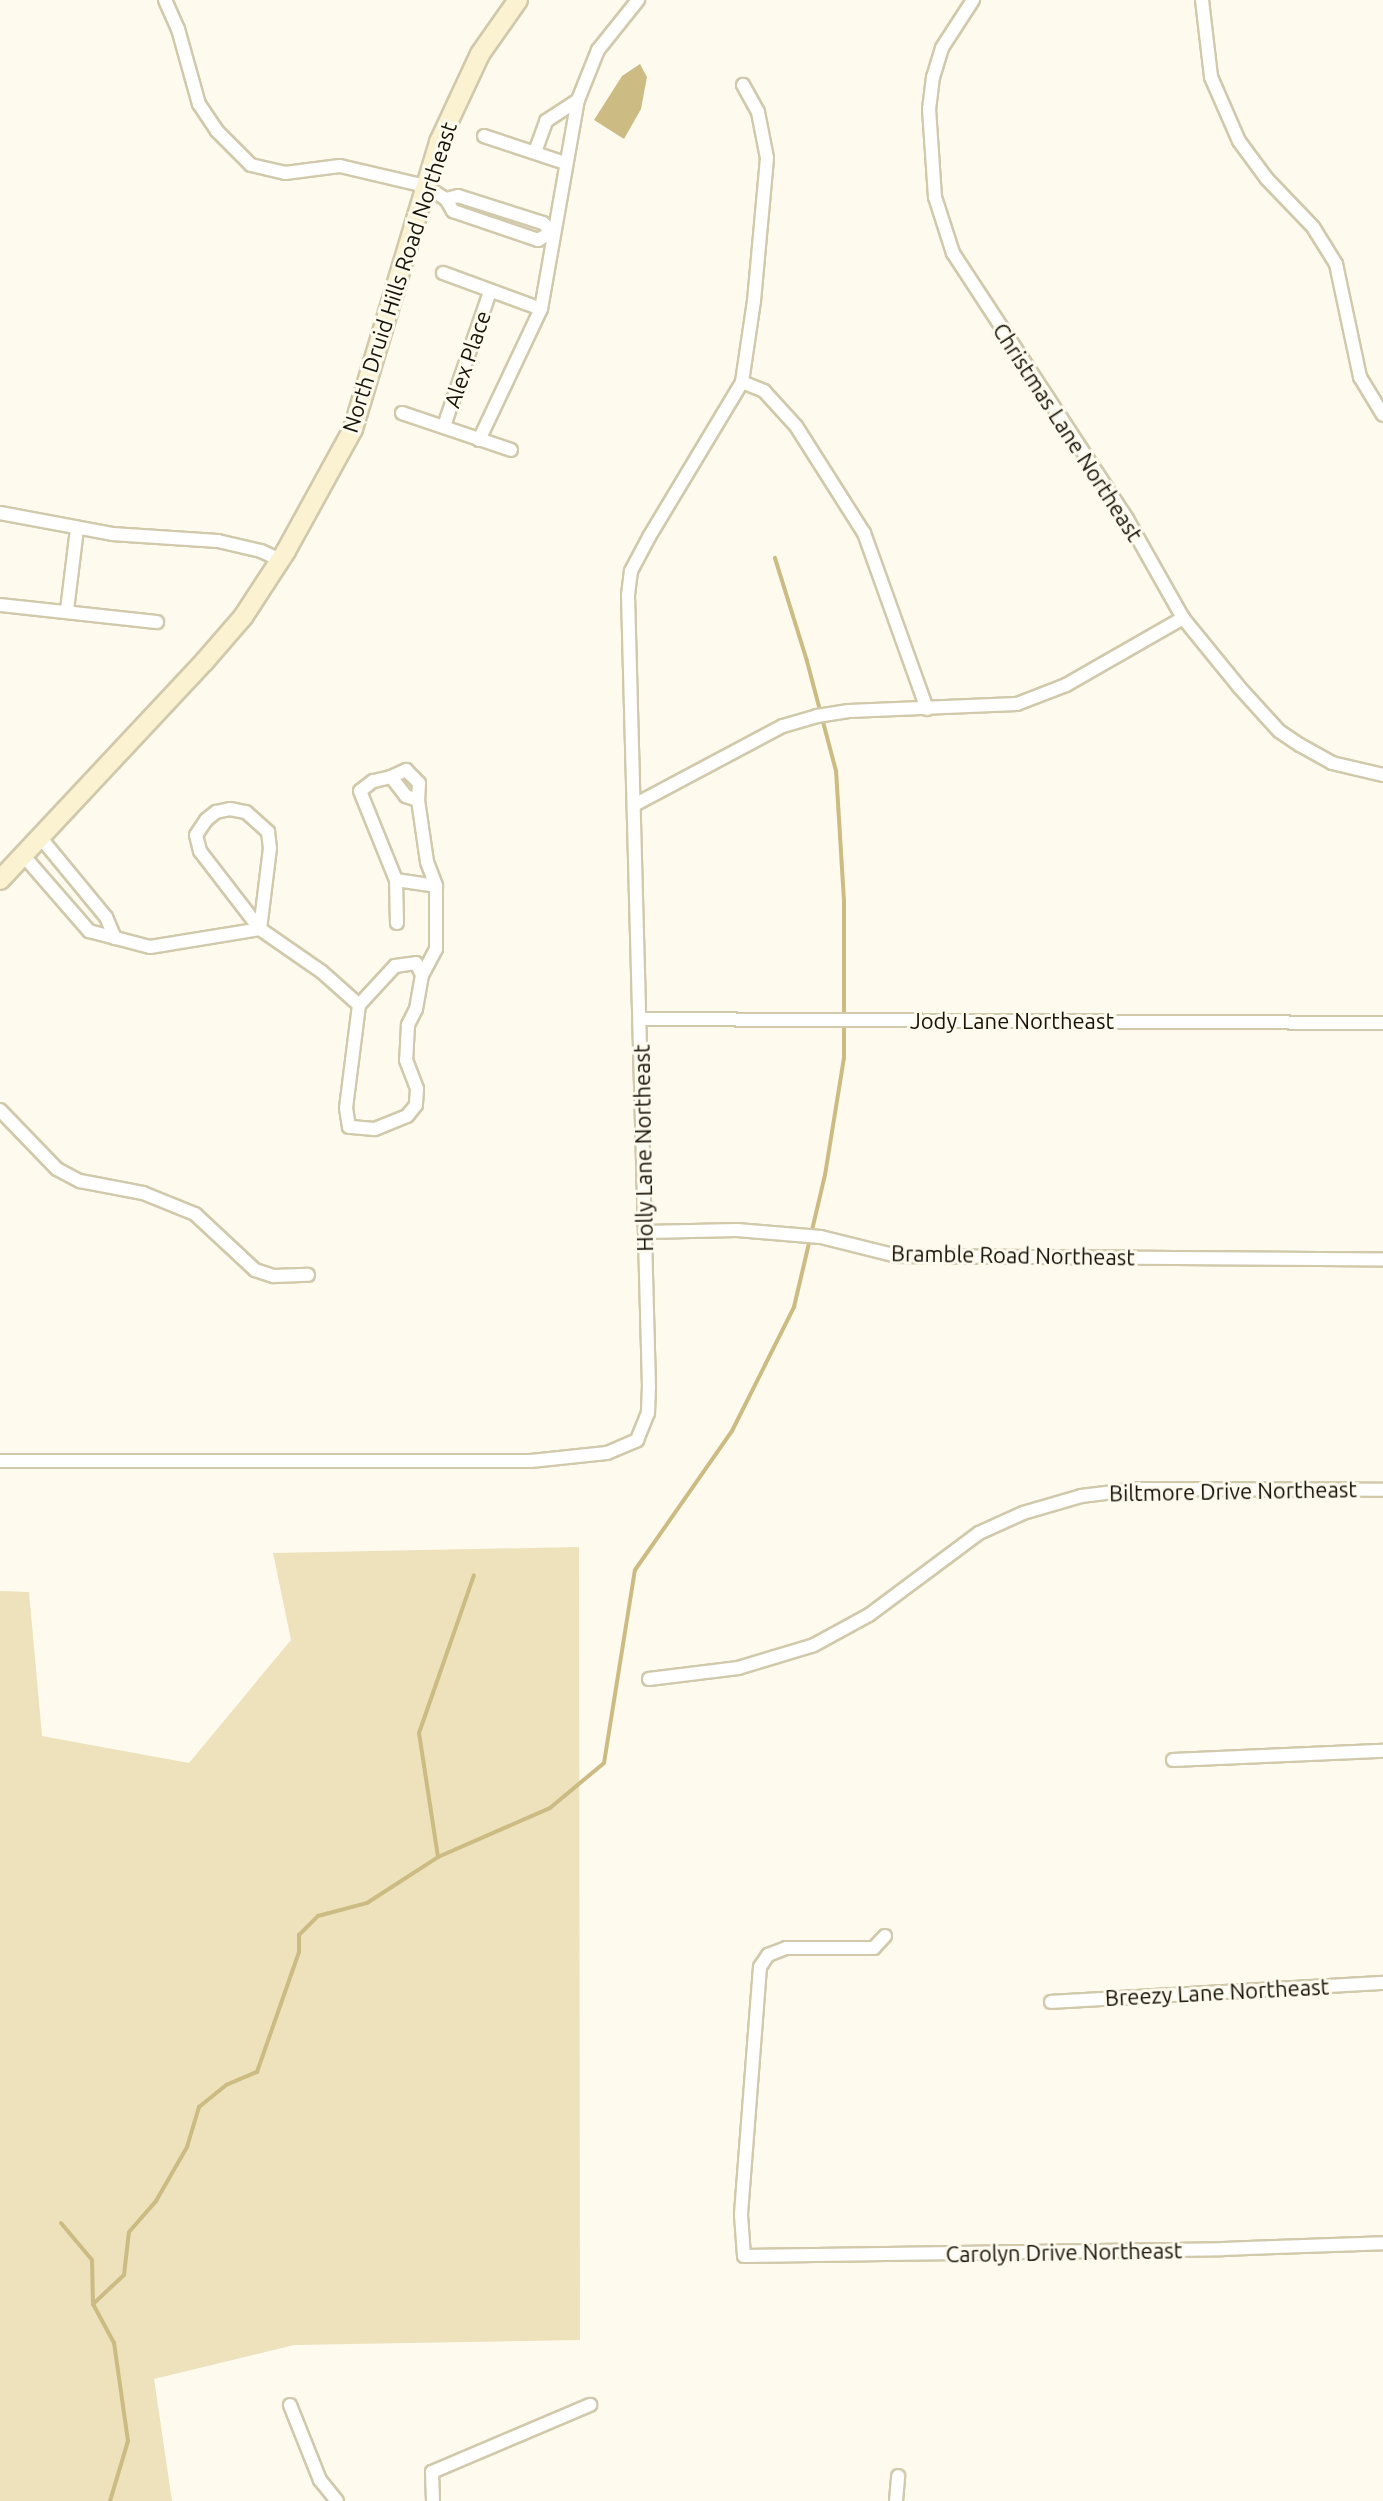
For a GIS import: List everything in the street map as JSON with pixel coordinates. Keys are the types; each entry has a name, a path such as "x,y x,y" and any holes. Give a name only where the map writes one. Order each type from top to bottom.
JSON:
{"main road":[{"name":"North Druid Hills Road Northeast","path":"0,880 204,662 243,617 280,560 353,429 378,357 439,142 480,54 518,0"}],"street":[{"path":"165,0 178,29 199,104 217,131 251,165 285,173 340,166 425,186 446,199 453,211 538,240 552,232"},
{"path":"479,440 541,309 552,232 578,100 598,50 638,0"},
{"name":"Christmas Lane Northeast","path":"973,0 942,48 933,77 929,109 935,197 953,253 1127,519 1183,618 1279,731 1332,763 1383,775"},
{"path":"1202,0 1211,77 1233,129 1267,179 1313,227 1336,264 1360,377 1383,415"},
{"path":"743,85 758,112 767,158 754,301 742,382 764,391 796,426 864,533 927,709"},
{"path":"535,152 546,121 578,100"},
{"path":"484,136 565,163"},
{"path":"446,199 458,196 543,223 552,232"},
{"path":"494,225 499,209"},
{"path":"443,273 541,309"},
{"name":"Alex Place","path":"444,426 490,292"},
{"name":"Holly Lane Northeast","path":"0,1461 531,1461 621,1450 637,1440 648,1413 636,804 628,595 631,571 742,382"},
{"path":"402,413 511,450"},
{"path":"0,513 112,534 218,541 261,551 280,560"},
{"path":"67,610 77,528"},
{"path":"0,605 157,622"},
{"path":"636,804 783,726 849,711 1017,704 1066,685 1183,618"},
{"path":"397,923 396,880 360,791 373,781 406,770 419,783 418,800 427,862 436,886 436,949 422,975 416,1009 408,1025 406,1060 417,1089 416,1105 407,1116 374,1129 349,1127 346,1108 359,1005 395,966 416,963 422,975"},
{"path":"260,929 270,848 268,832 246,812 230,809 216,812 196,835 200,851 260,929 322,972 359,1005"},
{"path":"40,837 106,917 115,938"},
{"path":"23,855 89,931 150,947 260,929"},
{"path":"396,880 436,886"},
{"name":"Jody Lane Northeast","path":"641,1019 1383,1023"},
{"path":"0,1110 57,1169 80,1181 143,1193 195,1214 255,1270 274,1276 308,1275"},
{"name":"Bramble Road Northeast","path":"645,1232 737,1230 811,1236 897,1256 1383,1259"},
{"name":"Biltmore Drive Northeast","path":"649,1679 738,1668 814,1645 869,1615 979,1533 1023,1513 1081,1496 1139,1489 1383,1490"},
{"path":"1173,1760 1383,1751"},
{"name":"Carolyn Drive Northeast","path":"885,1936 874,1948 786,1948 768,1955 760,1967 742,2200 744,2256 1207,2250 1383,2243"},
{"name":"Breezy Lane Northeast","path":"1051,2002 1383,1983"},
{"path":"290,2405 320,2480 337,2501"},
{"path":"433,2501 432,2472 590,2405"},
{"path":"896,2501 898,2476"}],"shaded area":[{"path":"640,64 647,77 641,109 624,139 594,120 622,76"},
{"path":"579,1547 580,2340 294,2345 154,2379 172,2501 0,2501 0,1591 29,1592 42,1736 189,1763 291,1640 273,1553"}],"waterway":[{"path":"110,2501 128,2441 114,2343 93,2304 124,2275 129,2232 156,2201 187,2147 199,2107 226,2085 257,2072 299,1952 299,1935 318,1916 367,1903 438,1857 550,1808 604,1763 635,1570 732,1431 794,1307 825,1175 844,1058 844,901 836,771 807,661 775,558"},
{"path":"438,1857 419,1733 474,1575"},
{"path":"61,2223 92,2260 93,2304"}]}
